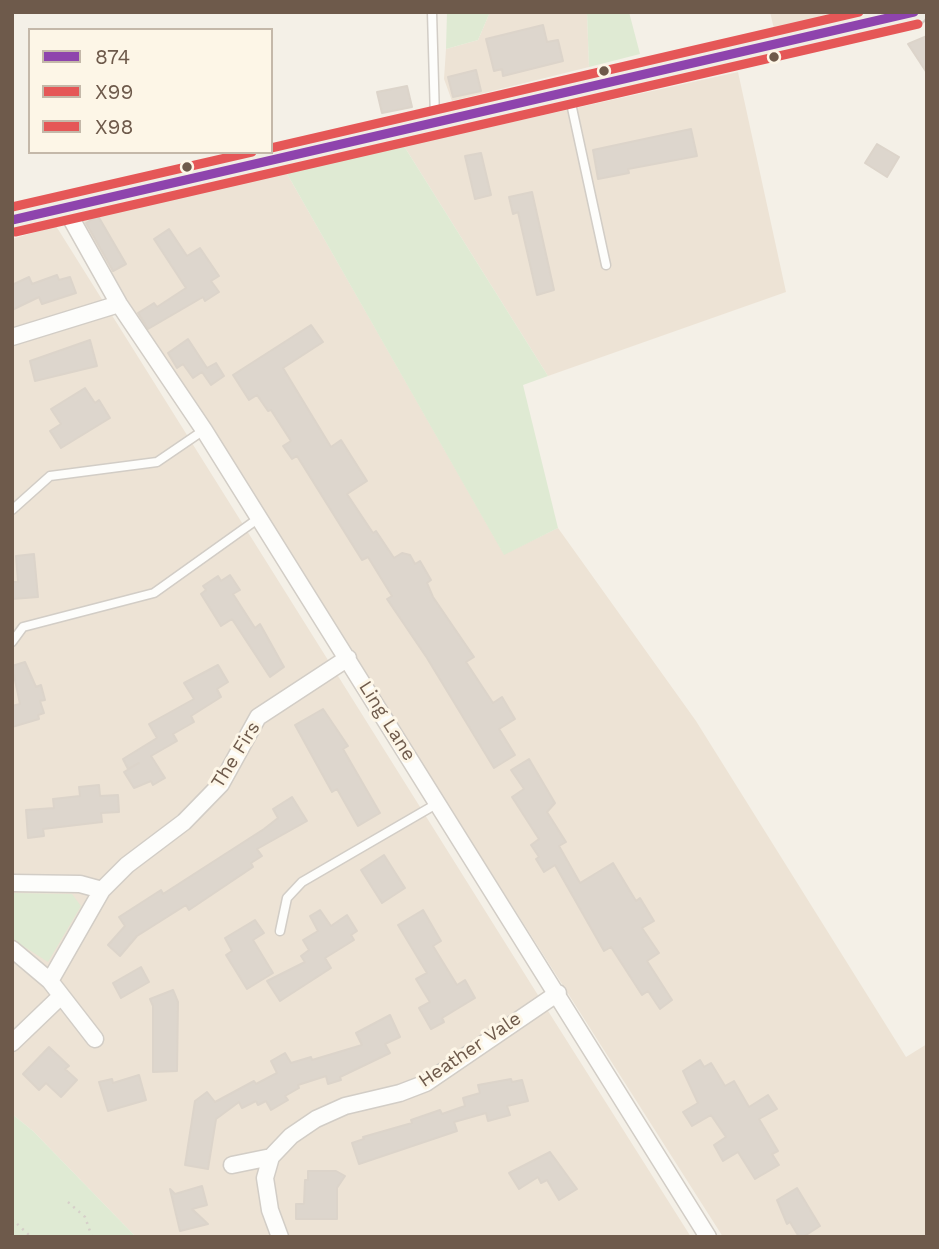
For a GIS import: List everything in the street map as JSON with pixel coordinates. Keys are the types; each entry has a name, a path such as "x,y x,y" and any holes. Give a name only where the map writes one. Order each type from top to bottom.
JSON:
{"main road":[{"path":"12,220 900,14"}],"street":[{"name":"Ling Lane","path":"64,206 119,304 259,517 708,1237"},
{"path":"12,337 119,304"},
{"name":"The Firs","path":"50,981 102,890 127,865 184,822 221,784 258,717 348,658"},
{"path":"12,883 80,884 102,890"},
{"path":"12,949 50,981 95,1039"},
{"name":"Heather Vale","path":"271,1157 291,1136 316,1119 345,1106 400,1093 426,1083 558,993"},
{"path":"12,1043 61,996"},
{"path":"232,1166 271,1157 265,1178 270,1210 280,1237"}],"lane":[{"path":"432,12 436,122"},
{"path":"568,91 606,265"},
{"path":"12,510 50,477 157,462 204,430"},
{"path":"12,642 23,627 154,593 259,517"},
{"path":"280,931 287,898 302,882 438,803"}],"path":[{"path":"68,1202 85,1217 92,1237"},
{"path":"12,1219 31,1237"}],"shaded area":[{"path":"490,12 587,12 589,67 452,101 444,79 446,49 478,40"},
{"path":"770,12 851,12 774,29"},
{"path":"738,72 786,292 548,376 404,146"},
{"path":"286,172 504,554 558,528 696,721 906,1057 927,1044 927,1237 723,1237 136,315 83,220 88,216"},
{"path":"56,226 691,1237 136,1237 33,1131 12,1114 12,239"}],"green space":[{"path":"447,12 490,12 478,40 446,49"},
{"path":"587,12 629,12 640,54 589,67"},
{"path":"404,146 548,376 523,385 558,528 504,555 286,172"},
{"path":"12,893 72,894 81,906 48,962 12,939"},
{"path":"12,1114 33,1131 136,1237 12,1237"}],"building":[{"path":"543,25 547,42 558,40 563,61 503,76 502,69 494,71 486,39"},
{"path":"927,36 927,73 908,44"},
{"path":"476,70 481,91 453,97 448,77"},
{"path":"407,86 412,107 382,113 377,92"},
{"path":"691,129 697,156 628,169 629,173 598,179 593,150"},
{"path":"877,144 899,157 887,177 865,163"},
{"path":"481,153 491,195 475,199 465,156"},
{"path":"532,192 554,290 537,295 518,212 513,214 509,197"},
{"path":"98,216 126,264 113,271 86,223"},
{"path":"169,229 187,256 200,248 219,276 211,281 219,292 205,301 203,297 148,329 138,313 154,303 157,307 186,288 154,239"},
{"path":"57,275 59,280 70,277 76,293 42,304 39,297 12,310 12,285 29,277 32,284"},
{"path":"311,325 323,342 283,368 331,447 341,440 367,481 347,494 373,533 376,531 394,558 402,553 410,555 415,564 420,561 431,580 427,583 433,597 474,657 466,662 493,703 502,697 515,719 499,729 515,755 494,768 427,658 387,599 392,596 368,557 362,560 297,456 292,459 283,446 291,441 271,410 268,411 257,395 249,400 233,375"},
{"path":"188,339 207,368 216,363 224,376 211,385 202,372 193,378 183,364 177,368 168,353"},
{"path":"90,340 97,366 35,381 30,361"},
{"path":"85,388 95,403 99,400 110,418 61,448 50,431 61,424 51,409"},
{"path":"34,554 38,597 12,599 12,582 18,582 16,556"},
{"path":"230,575 240,590 233,594 255,628 260,624 284,667 270,677 232,619 221,626 201,594 206,590 203,586 218,576 221,581"},
{"path":"25,662 36,687 41,685 45,700 40,701 44,713 38,715 39,719 12,727 12,706 20,704 12,666"},
{"path":"218,665 228,682 217,689 221,697 191,716 194,722 173,734 177,741 151,756 165,778 153,785 151,781 134,788 124,772 139,763 128,769 123,759 157,738 149,724 194,699 184,683"},
{"path":"323,709 348,746 343,749 380,813 358,826 337,789 332,792 295,725"},
{"path":"529,759 555,803 547,812 566,842 559,846 580,883 613,863 636,901 640,898 654,921 642,928 659,953 647,961 672,1000 660,1009 648,991 642,995 611,947 604,951 555,865 544,872 536,859 539,857 531,845 539,839 512,797 524,789 511,770"},
{"path":"99,785 100,796 118,795 119,812 101,813 102,822 43,829 44,836 28,838 26,810 54,808 53,799 80,796 79,787"},
{"path":"292,797 307,821 257,849 262,856 251,863 253,867 189,910 186,905 137,936 120,956 108,945 125,926 119,917 161,890 163,894 264,829 278,818 273,809"},
{"path":"384,855 405,888 382,903 361,870"},
{"path":"320,910 331,926 347,915 357,931 351,935 354,940 325,958 331,968 280,1001 267,981 305,962 301,956 309,950 303,940 318,931 310,916"},
{"path":"423,910 441,941 433,946 457,985 465,980 475,998 442,1018 444,1022 431,1029 419,1008 430,1002 416,979 427,973 398,925"},
{"path":"255,920 264,933 253,940 273,973 247,989 226,955 232,951 225,938"},
{"path":"141,967 149,982 121,998 113,983"},
{"path":"173,990 178,1002 177,1071 153,1072 153,1006 150,999"},
{"path":"390,1015 400,1037 385,1044 390,1053 340,1077 341,1080 328,1084 326,1076 298,1085 299,1088 285,1096 288,1100 271,1110 266,1101 258,1105 256,1101 242,1108 239,1102 216,1119 208,1169 185,1165 195,1101 207,1092 215,1102 254,1081 256,1084 277,1073 271,1061 285,1053 291,1063 311,1057 312,1060 362,1045 356,1033"},
{"path":"49,1047 69,1066 65,1069 77,1080 61,1097 46,1083 39,1090 23,1074"},
{"path":"700,1060 704,1067 711,1063 725,1086 734,1081 749,1107 768,1095 777,1109 759,1119 778,1151 772,1154 779,1165 755,1179 738,1152 723,1161 714,1145 726,1137 711,1115 692,1126 683,1112 698,1103 683,1071"},
{"path":"139,1075 146,1100 108,1111 99,1082 112,1079 113,1083"},
{"path":"511,1079 512,1082 522,1080 528,1101 507,1106 510,1115 488,1121 486,1113 454,1122 457,1131 359,1164 352,1143 364,1139 363,1137 412,1123 411,1120 440,1110 442,1114 465,1106 463,1098 480,1093 478,1085"},
{"path":"550,1152 577,1189 559,1200 547,1180 541,1183 538,1177 519,1189 509,1173"},
{"path":"308,1171 336,1171 345,1176 337,1188 337,1219 296,1219 296,1204 304,1204"},
{"path":"202,1186 207,1205 192,1209 208,1224 180,1231 170,1189 175,1194"},
{"path":"797,1188 820,1226 803,1237 799,1237 790,1222 787,1224 777,1200"}],"transit line":[{"name":"X98","path":"273,148 859,12"},
{"name":"874","path":"12,220 914,12"},
{"name":"X99","path":"15,232 918,24"},
{"name":"X98","path":"12,207 243,154"}]}
